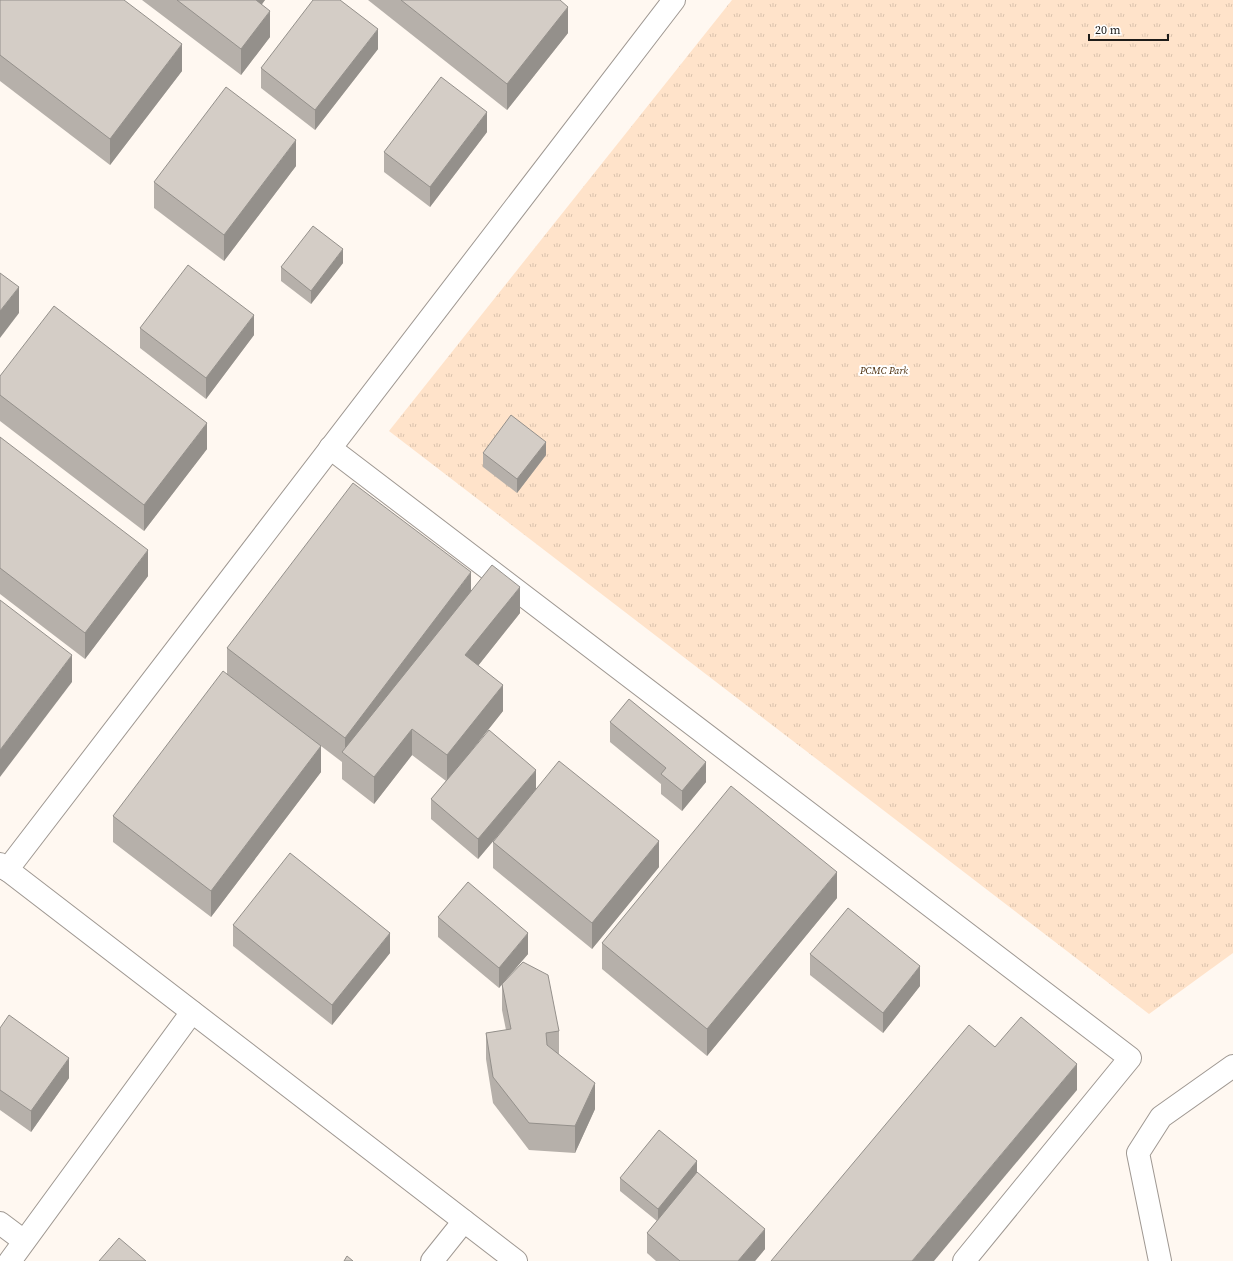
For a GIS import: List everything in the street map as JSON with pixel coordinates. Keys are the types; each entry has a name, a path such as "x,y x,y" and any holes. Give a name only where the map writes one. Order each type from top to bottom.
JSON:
{"street":[{"path":"516,1261 4,867 330,448 674,0"},
{"path":"330,448 1130,1058 964,1261"},
{"path":"10,1261 192,1012"},
{"path":"1160,1261 1138,1154 1161,1117 1233,1066"},
{"path":"432,1261 464,1221"},
{"path":"0,1223 24,1241"}],"green space":[{"name":"PCMC Park","path":"732,0 1233,0 1233,953 1149,1014 389,431"}],"building":[{"path":"0,0 124,0 182,44 110,139 0,55"},
{"path":"177,0 256,0 270,11 241,49"},
{"path":"313,0 340,0 378,29 315,110 261,68"},
{"path":"401,0 560,0 568,7 507,84"},
{"path":"441,77 487,112 430,187 384,152"},
{"path":"226,87 296,140 224,235 154,182"},
{"path":"313,226 343,249 311,291 281,267"},
{"path":"188,265 254,315 206,378 140,328"},
{"path":"0,273 19,287 0,311"},
{"path":"54,306 207,423 144,505 0,395 0,376"},
{"path":"511,415 546,442 517,479 483,453"},
{"path":"0,437 148,550 85,633 0,568"},
{"path":"353,483 471,572 345,738 227,648"},
{"path":"492,565 520,587 465,655 503,685 447,755 412,729 374,777 342,752"},
{"path":"0,600 72,655 0,750"},
{"path":"223,671 321,746 211,891 113,816"},
{"path":"629,699 706,762 682,791 661,774 666,768 610,722"},
{"path":"489,730 536,770 478,839 431,799"},
{"path":"559,761 659,841 592,923 493,842"},
{"path":"731,786 837,872 707,1029 602,943"},
{"path":"290,853 390,933 332,1005 233,925"},
{"path":"468,882 528,933 499,968 438,917"},
{"path":"848,908 920,966 883,1013 810,954"},
{"path":"523,962 548,975 559,1031 546,1033 547,1045 595,1083 575,1126 529,1123 493,1077 486,1033 511,1029 502,984"},
{"path":"9,1015 69,1058 31,1111 0,1090 0,1028"},
{"path":"1021,1017 1077,1064 912,1261 771,1261 969,1025 995,1047"},
{"path":"659,1130 697,1161 658,1209 620,1178"},
{"path":"697,1172 765,1229 738,1261 680,1261 647,1233"},
{"path":"119,1238 146,1261 99,1261"},
{"path":"347,1256 353,1261 344,1261"}]}
